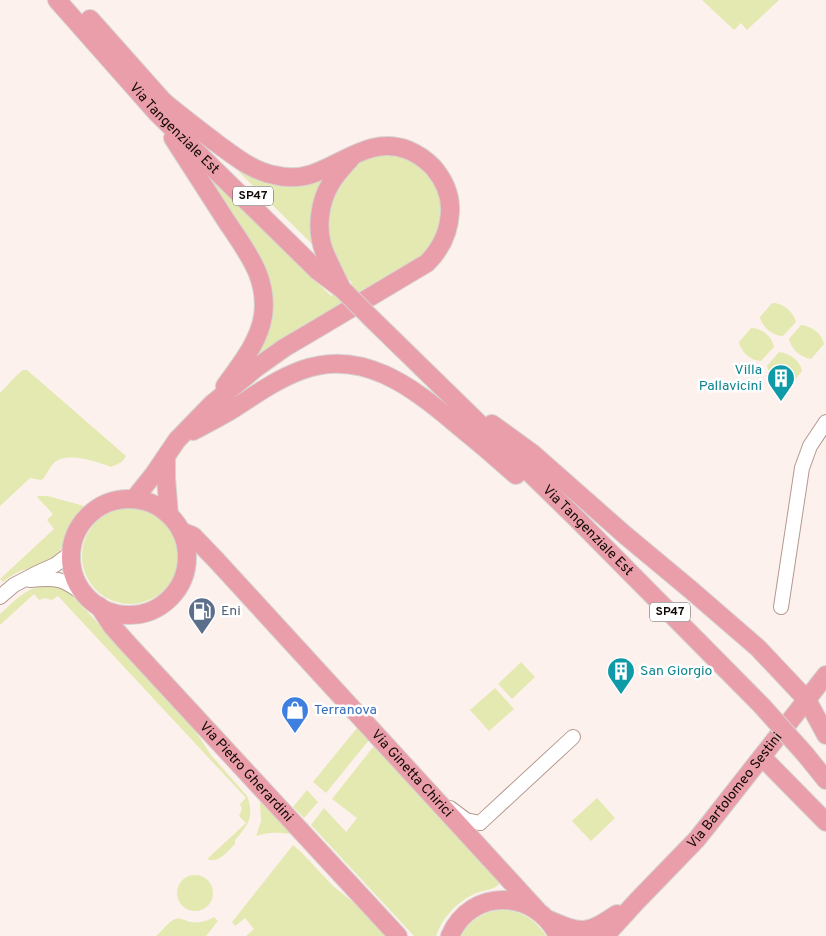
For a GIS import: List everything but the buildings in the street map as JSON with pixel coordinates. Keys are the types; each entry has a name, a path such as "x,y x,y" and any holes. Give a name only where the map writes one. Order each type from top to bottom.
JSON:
{"main road":[{"name":"Via Tangenziale Est","path":"57,0 160,107 199,141 322,266 342,289 577,519 762,706 826,780"},
{"name":"Via Tangenziale Est","path":"73,0 160,107"},
{"path":"134,499 178,440 212,404 256,368 284,348 427,263 444,240 450,206 444,183 432,166 414,152 403,148 377,146 365,149 318,172 304,176 286,177 264,173 238,159 160,107"},
{"path":"160,107 254,265 262,289 264,303 260,329 250,350 212,404"},
{"path":"342,289 320,238 320,219 322,205 330,185 354,154"},
{"path":"178,440 300,370 321,365 357,365 379,372 420,396 541,496 577,519"},
{"path":"455,400 496,426 532,453 758,648 807,700 824,732"},
{"path":"166,457 169,515"},
{"path":"125,499 134,499 153,504 169,515 181,531 187,550 186,570 178,588 156,609 137,614 117,614 92,601 76,580 73,571 72,552 76,534 86,519 108,503 125,499"},
{"name":"Via Ginetta Chirici","path":"181,531 193,536 217,561 542,915 558,936"},
{"name":"Via Pietro Gherardini","path":"92,601 128,644 398,936"},
{"name":"Via Bartolomeo Sestini","path":"637,901 718,813 826,675"},
{"path":"788,724 809,723 824,732"},
{"path":"762,757 826,822"},
{"path":"450,936 463,916 474,908 499,900 512,900 526,904 542,915 569,928 579,930 599,926 637,901"},
{"path":"605,936 637,901"}],"street":[{"path":"781,607 802,468 810,446 826,424"},
{"path":"0,597 22,580 54,565 72,552"},
{"path":"22,580 45,578 63,581 92,601"},
{"path":"488,856 480,832 480,823 573,737"},
{"path":"441,804 466,820 480,823"}],"green space":[{"path":"702,0 779,0 747,30 741,23 734,30"},
{"path":"385,155 412,161 430,176 436,186 442,208 439,230 433,243 422,256 255,358 268,317 202,170 331,296 352,283 344,274 325,232 335,189 357,164 367,159"},
{"path":"235,165 324,176 314,246 234,167"},
{"path":"772,303 780,304 787,308 793,314 796,322 783,336 772,333 761,321 760,317"},
{"path":"801,325 816,331 824,344 811,359 797,352 789,339"},
{"path":"751,328 759,329 766,333 773,343 774,347 761,361 750,358 740,346 739,342"},
{"path":"779,352 791,356 801,367 802,371 790,386 782,384 768,370 767,366"},
{"path":"23,370 27,370 126,456 122,462 111,467 82,459 66,458 60,460 52,465 43,479 30,478 0,506 0,393"},
{"path":"38,496 48,496 84,506 84,508 70,526 61,548 52,560 46,564 17,572 3,582 0,579 54,529 47,520 53,514"},
{"path":"130,508 148,512 164,522 174,538 178,556 174,574 164,590 148,600 130,604 112,600 96,590 86,574 82,556 86,538 96,522 112,512"},
{"path":"48,585 60,588 71,594 188,720 211,755 247,796 250,815 247,825 235,840 235,844 219,859 207,859 246,823 239,816 242,809 240,804 246,798 58,596 52,600 45,598 39,600 34,594 0,625 0,614 16,599 33,588"},
{"path":"521,662 535,677 512,699 498,684"},
{"path":"495,688 514,709 489,731 470,710"},
{"path":"357,728 369,740 326,793 313,782"},
{"path":"374,746 498,877 500,882 495,887 475,893 460,903 446,917 436,936 414,936 311,825 324,808 346,832 357,818 332,799"},
{"path":"307,790 318,802 304,818 293,807"},
{"path":"597,798 615,818 591,841 572,821"},
{"path":"261,801 290,834 273,833 256,836 261,821"},
{"path":"293,845 333,886 363,910 387,936 246,936 254,929 245,918 235,926 232,922"},
{"path":"195,875 208,880 213,893 208,906 195,911 182,906 177,893 182,880"},
{"path":"502,910 522,914 538,925 546,936 461,936 478,917 489,912"},
{"path":"214,917 218,921 206,936 156,936 167,924 175,919 197,922"}],"place":[{"name":"Villa Pallavicini","path":"781,402"},
{"name":"Eni","path":"202,635"},
{"name":"San Giorgio","path":"621,695"},
{"name":"Terranova","path":"295,734"}]}
